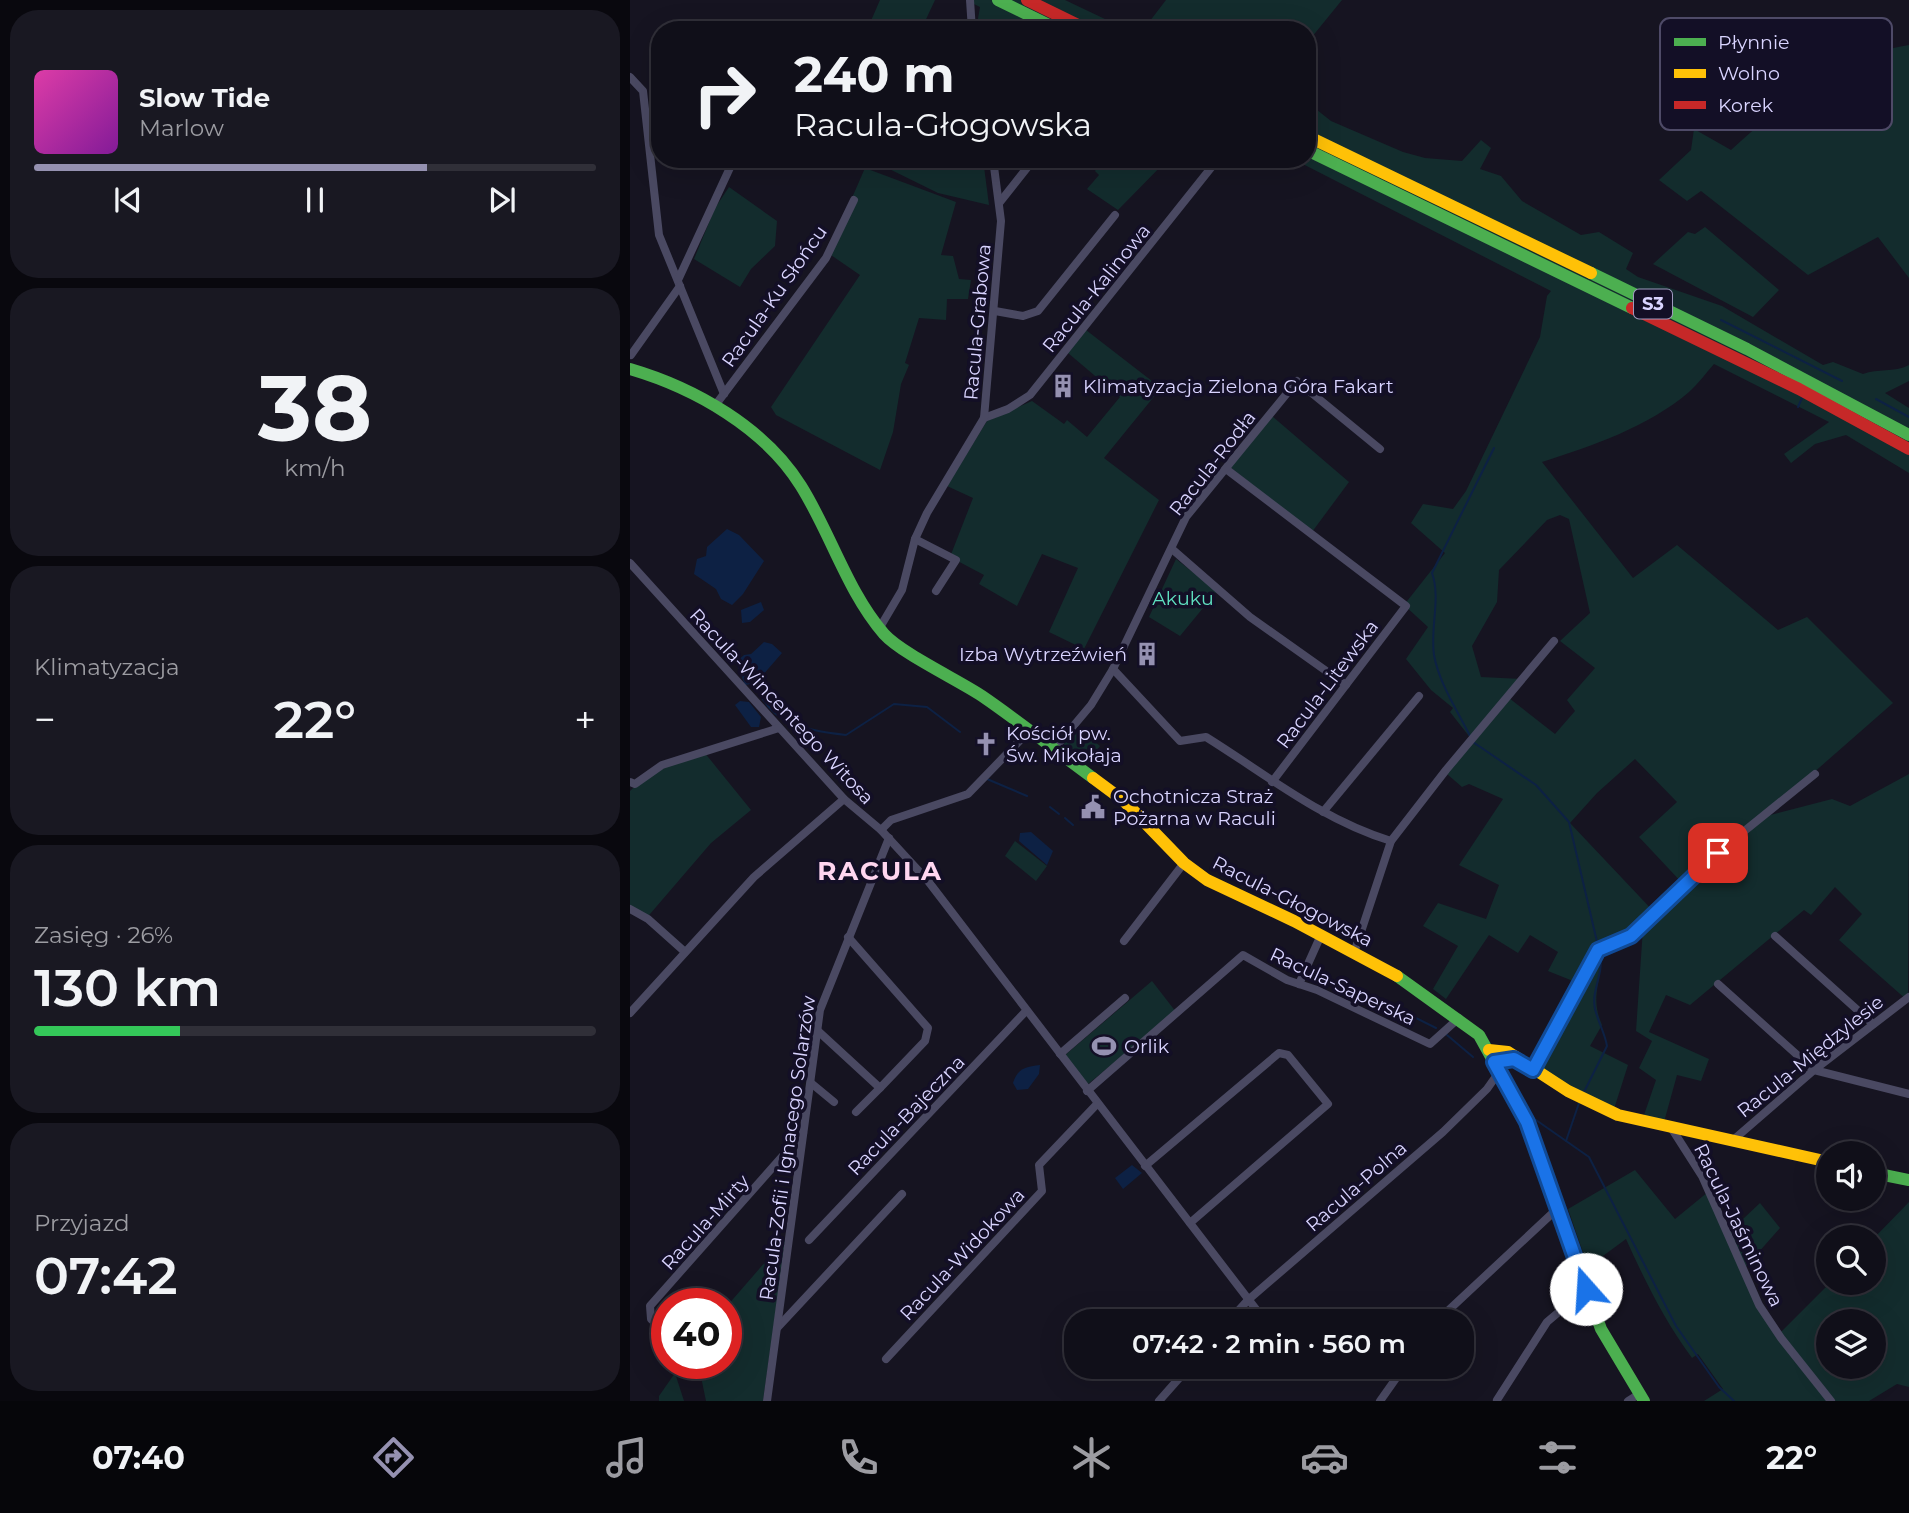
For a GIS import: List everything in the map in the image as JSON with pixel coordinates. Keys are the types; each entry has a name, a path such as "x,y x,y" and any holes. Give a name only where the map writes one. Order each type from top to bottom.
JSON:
{"main road":[{"path":"998,0 1041,21"},
{"path":"1027,0 1069,21"},
{"name":"S3","path":"1316,141 1451,213 1850,409 1909,435"},
{"name":"S3","path":"1316,154 1451,213"},
{"name":"Racula-Głogowska","path":"634,370 667,381 714,407 761,439 788,466 879,629 895,643 958,680 1133,808 1184,863 1221,887 1321,935 1423,991 1479,1035 1489,1050"},
{"name":"S3","path":"1850,409 1909,449"},
{"path":"1637,1399 1610,1347 1586,1289 1522,1110 1489,1050 1501,1050 1618,1115 1816,1159"},
{"path":"1497,1067 1514,1059"},
{"path":"1886,1175 1909,1180"}],"street":[{"path":"970,0 971,21"},
{"path":"630,77 643,92 651,164"},
{"path":"652,168 659,235 723,394"},
{"path":"634,370 630,355 679,283 730,168"},
{"name":"Racula-Grabowa","path":"879,629 902,590 915,539 940,488 984,418 995,311 1000,202 994,168"},
{"path":"1000,202 1027,168"},
{"name":"Racula-Kalinowa","path":"984,418 1008,409 1030,395 1211,168"},
{"name":"Racula-Ku Słońcu","path":"714,407 825,258 854,200"},
{"path":"995,311 1023,316 1038,311 1115,215"},
{"name":"Racula-Rodła","path":"1054,749 1091,705 1113,669 1186,517 1297,381 1380,449"},
{"name":"Racula-Litewska","path":"1226,469 1406,606 1272,782"},
{"path":"915,539 956,560 936,591"},
{"path":"1172,549 1250,617 1346,685"},
{"name":"Racula-Wincentego Witosa","path":"630,563 844,799 881,830 928,881 1255,1309"},
{"path":"1354,953 1391,841 1554,640"},
{"path":"1113,669 1180,741 1206,737 1272,782 1323,812 1354,829 1391,841"},
{"path":"1323,812 1419,696"},
{"path":"630,782 635,784 662,765 779,728"},
{"path":"881,830 891,820 968,794 1029,731"},
{"path":"1533,1070 1600,950 1631,936 1701,866 1815,774"},
{"path":"630,1013 783,848 844,799"},
{"name":"Racula-Zofii i Ignacego Solarzów","path":"767,1401 824,994 889,838"},
{"path":"1124,941 1184,863"},
{"path":"630,909 648,919 685,952"},
{"path":"1299,984 1321,935"},
{"path":"1775,936 1873,1024"},
{"path":"848,937 928,1028 925,1041 856,1112"},
{"name":"Racula-Saperska","path":"1087,1091 1240,956 1430,1044 1459,1018"},
{"path":"1718,984 1814,1070 1909,1094"},
{"name":"Racula-Międzylesie","path":"1732,1141 1814,1070 1909,997"},
{"path":"1060,1054 1125,998"},
{"name":"Racula-Bajeczna","path":"809,1240 1027,1011"},
{"path":"817,1031 880,1087"},
{"path":"1145,1166 1274,1054 1288,1055 1328,1104 1190,1223"},
{"name":"Racula-Polna","path":"1240,1309 1443,1132 1487,1089 1497,1067"},
{"path":"811,1083 834,1102"},
{"name":"Racula-Widokowa","path":"886,1359 1042,1191 1039,1165 1097,1104"},
{"name":"Racula-Jaśminowa","path":"1672,1129 1705,1183 1759,1306 1831,1401"},
{"name":"Racula-Mirty","path":"666,1288 785,1157 805,1131"},
{"name":"Racula-Zofii i Ignacego Solarzów","path":"778,1327 902,1194"},
{"path":"1450,1309 1558,1208"},
{"path":"1497,1400 1547,1322 1586,1289"},
{"path":"1159,1401 1178,1379"},
{"path":"1380,1401 1396,1379"}],"green space":[{"path":"880,0 935,0 925,21 871,21"},
{"path":"966,0 1065,0 1109,21 978,21 980,7"},
{"path":"1166,0 1342,0 1316,32 1316,21 1150,21"},
{"path":"1909,45 1909,278 1878,237 1808,275 1701,191 1687,201 1659,180 1691,150 1694,130 1731,150 1754,130 1892,130 1892,49"},
{"path":"1316,109 1331,121 1403,152 1425,158 1462,161 1481,140 1491,148 1480,169 1501,176 1522,201 1581,235 1599,232 1633,253 1626,269 1638,277 1722,306 1823,365 1833,362 1863,374 1909,365 1909,381 1885,393 1909,408 1909,473 1846,435 1815,444 1791,463 1784,454 1829,422 1714,364 1689,392 1656,415 1600,442 1542,462 1633,578 1677,545 1778,630 1807,617 1893,703 1763,817 1832,799 1850,806 1909,774 1908,1001 1839,940 1862,914 1835,887 1811,915 1804,910 1690,1005 1666,995 1649,1032 1709,1059 1701,1081 1677,1075 1664,1122 1643,1118 1656,1080 1639,1068 1652,1041 1636,1031 1643,928 1599,951 1600,971 1596,1004 1602,1025 1590,1046 1628,1065 1614,1109 1538,1068 1583,985 1548,971 1558,952 1530,935 1518,953 1489,935 1446,999 1433,989 1458,946 1423,926 1438,903 1486,919 1499,885 1459,865 1503,799 1469,784 1462,787 1447,774 1472,740 1450,712 1453,708 1431,690 1406,659 1428,627 1404,605 1445,553 1411,523 1423,504 1453,509 1466,491 1540,337 1547,296 1551,291 1311,168 1316,168","holes":["1560,515 1569,519 1590,613 1560,641 1595,668 1567,700 1575,711 1555,734 1509,698 1522,679 1481,677 1472,646 1497,602 1499,570 1547,520","1635,759 1677,802 1639,837 1684,885 1656,914 1570,823 1597,793"]},
{"path":"865,168 956,202 941,255 953,256 959,279 971,280 968,299 947,299 946,320 919,318 905,363 909,365 901,384 893,432 880,470 776,415 771,407 860,275 828,253"},
{"path":"887,168 984,168 989,205 938,193"},
{"path":"1097,168 1159,168 1118,210 1087,189 1099,175 1095,171"},
{"path":"729,187 777,221 775,246 751,269 740,287 694,259 715,208"},
{"path":"1705,227 1779,290 1753,317 1653,264 1688,232 1695,234"},
{"path":"1086,330 1161,388 1104,458 1159,500 1084,649 1049,632 1078,568 1042,554 1017,606 979,584 984,575 950,557 973,498 947,486 987,421 1032,401 1064,424 1067,420 1087,437 1120,397 1068,353"},
{"path":"1272,416 1349,482 1312,532 1230,467"},
{"name":"Akuku","path":"1176,559 1217,591 1180,636 1149,617"},
{"path":"1079,729 1100,746 1087,764 1063,749 1064,743"},
{"path":"704,752 751,810 711,843 644,921 630,906 630,791 656,766"},
{"path":"1015,841 1047,866 1036,881 1005,856"},
{"path":"1152,981 1176,1012 1088,1084 1064,1056"},
{"path":"1635,1170 1675,1219 1708,1192 1727,1234 1760,1203 1780,1228 1742,1271 1777,1336 1818,1295 1886,1295 1886,1226 1909,1202 1909,1387 1897,1384 1869,1401 1704,1401 1723,1389 1698,1354 1692,1358 1673,1329 1626,1239 1588,1267 1568,1209"},
{"path":"786,1238 763,1401 706,1401 701,1379 742,1379 742,1289"},
{"path":"671,1379 677,1379 684,1401 659,1401 659,1396"}],"water":[{"path":"727,529 739,535 764,561 743,594 732,605 721,599 716,589 694,574 697,559 706,556 707,547"},
{"path":"761,602 764,610 750,622 742,623 741,610"},
{"path":"764,642 772,644 782,653 756,683 745,685 736,662 744,655 751,654"},
{"path":"740,701 749,702 761,717 759,727 751,727 735,705"},
{"path":"1031,832 1053,851 1047,865 1019,841 1020,833"},
{"path":"1040,1065 1039,1074 1028,1089 1017,1090 1013,1083 1020,1071"},
{"path":"1132,1165 1142,1173 1123,1189 1115,1178"}],"waterway":[{"path":"1721,320 1842,381"},
{"path":"1798,407 1802,398"},
{"path":"1876,399 1909,417"},
{"path":"1470,736 1436,665 1433,634 1436,593 1432,573 1494,448"},
{"path":"756,683 770,708 780,717 804,728 846,735 894,704 927,707 960,732"},
{"path":"1473,742 1536,785 1569,822 1598,946"},
{"path":"987,779 1027,796"},
{"path":"1050,807 1059,814"},
{"path":"1065,818 1073,825"},
{"path":"1584,1092 1607,1046 1594,1002 1600,955"},
{"path":"1364,992 1436,1028"},
{"path":"1447,1035 1473,1057"},
{"path":"1566,1141 1579,1103"},
{"path":"1536,1120 1589,1157 1676,1326 1719,1387 1734,1401"}],"traffic: fast":[{"path":"998,0 1041,21"},
{"path":"1316,154 1632,308"},
{"path":"1591,273 1747,349 1909,435"},
{"path":"630,369 655,377 703,399 726,413 768,446 801,486 849,581 884,634 916,658 982,696 1093,778"},
{"path":"1397,976 1479,1035 1527,1122 1601,1329 1644,1401"},
{"path":"1886,1175 1909,1180"}],"traffic: slow":[{"path":"1316,140 1591,273"},
{"path":"1093,778 1124,801 1184,863 1207,880 1294,921 1397,976"},
{"path":"1489,1050 1508,1052 1568,1091 1618,1115 1816,1159"}],"traffic: jam":[{"path":"1027,0 1070,21"},
{"path":"1632,308 1799,389 1909,449"}],"place":[{"name":"Klimatyzacja Zielona Góra Fakart","path":"1063,386"},
{"name":"Izba Wytrzeźwień","path":"1147,654"},
{"name":"Kościół pw. Św. Mikołaja","path":"986,744"},
{"name":"Ochotnicza Straż Pożarna w Raculi","path":"1093,807"},
{"name":"Orlik","path":"1104,1046"}],"district":[{"name":"RACULA","path":"880,871"}],"route":[{"path":"1586,1289 1527,1122 1494,1062 1514,1059 1533,1070 1598,950 1631,936 1652,918 1701,866 1718,853"}]}
